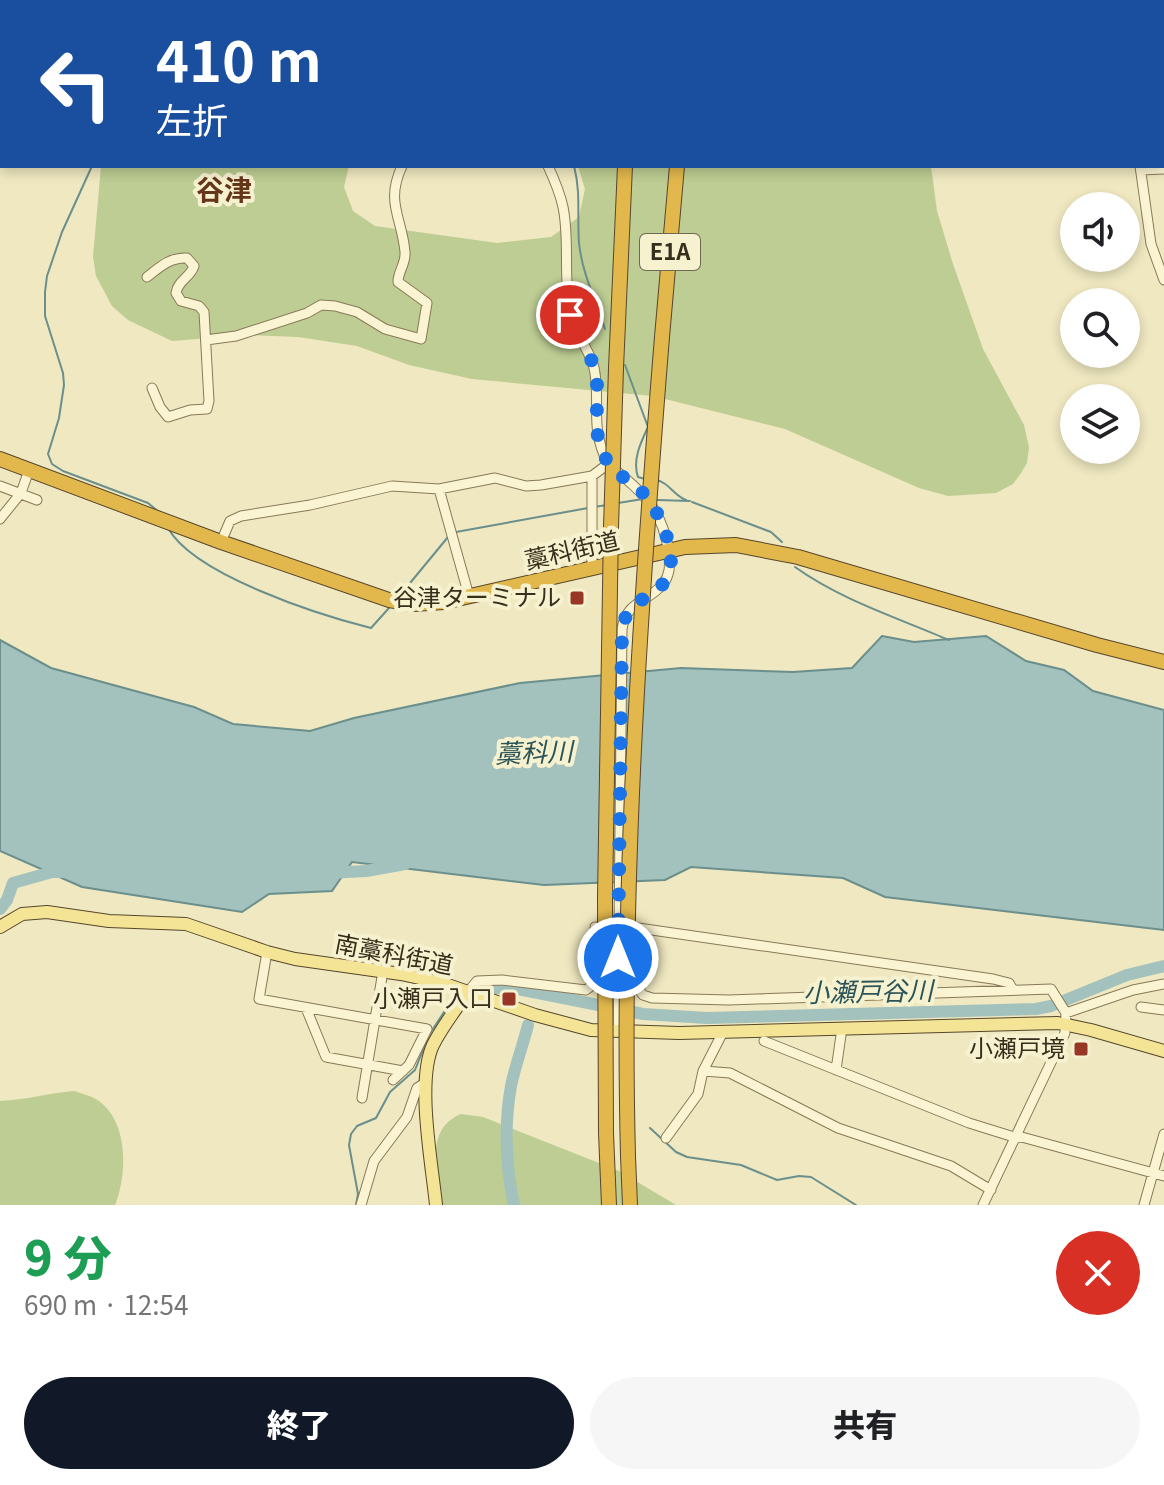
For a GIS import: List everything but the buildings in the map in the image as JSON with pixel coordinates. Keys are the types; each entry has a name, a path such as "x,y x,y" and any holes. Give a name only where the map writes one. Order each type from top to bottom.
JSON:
{"highway":[{"name":"E1A","path":"609,1204 605,898 611,527 625,168"},
{"name":"E1A","path":"630,1205 626,997 629,826 643,584 677,168"},
{"name":"藁科街道","path":"0,459 221,542 389,600 414,604 469,596 705,545 754,546 1164,662"}],"main road":[{"name":"南藁科街道","path":"0,927 22,914 47,912 109,921 186,924 295,959 442,983 591,1030 723,1032 1032,1023 1066,1019 1164,1051"},
{"path":"436,1205 425,1083 427,1065 433,1046 467,993"}],"street":[{"path":"206,340 236,336 307,313 321,305 357,312 385,329 421,339 427,303 398,282 405,254 394,205 401,168"},
{"path":"549,168 563,206 570,315 578,339 596,372 595,427 598,443 608,464 653,504 666,534 670,568 665,582 631,607 622,629 618,1031"},
{"path":"1164,169 1140,168 1146,218 1164,280"},
{"path":"147,277 170,260 187,258 194,266 192,272 178,284 176,293 181,301 199,306 204,312 207,409 190,410 168,417 152,388"},
{"path":"221,542 230,521 241,516 310,505 392,486 439,489 495,478 526,486 592,476 608,464"},
{"path":"0,519 21,493 29,470"},
{"path":"592,476 592,569"},
{"path":"0,486 37,500"},
{"path":"439,489 469,596"},
{"path":"467,993 477,981 502,980 586,990 595,983 595,927 638,928 993,979 1009,983 1013,990"},
{"path":"638,928 640,991 652,998 729,1000 1046,988 1054,993 1066,1019"},
{"path":"267,952 259,999 427,1029 409,1065 393,1080"},
{"path":"362,1098 383,971"},
{"path":"983,1205 1017,1137 1066,1019 1133,990 1164,984"},
{"path":"1141,1007 1164,1010"},
{"path":"306,1008 326,1057 403,1071"},
{"path":"836,1070 842,1028"},
{"path":"666,1138 698,1094 703,1071 723,1032"},
{"path":"764,1041 969,1123 1164,1176"},
{"path":"703,1071 730,1073 838,1128 951,1166 991,1190"},
{"path":"361,1205 374,1161 407,1117 417,1088 425,1083"},
{"path":"1144,1205 1164,1134"}],"green space":[{"path":"101,168 349,168 344,187 353,211 375,226 497,243 551,237 579,217 585,189 579,168 931,168 937,211 953,264 983,349 1024,425 1029,447 1027,463 1013,484 996,493 948,496 919,488 785,429 653,396 472,379 409,365 357,346 298,337 247,335 172,341 128,320 112,306 96,276 93,257"},
{"path":"74,1091 104,1105 119,1131 123,1162 115,1205 0,1205 0,1101"},
{"path":"461,1114 483,1117 619,1171 676,1205 442,1205 436,1166 437,1141 449,1121"}],"water":[{"path":"882,636 914,642 986,636 1026,661 1064,670 1093,691 1164,710 1164,930 885,897 843,878 691,867 665,880 544,885 352,862 332,891 269,894 242,912 82,887 0,851 0,640 51,668 194,707 233,724 310,731 354,718 520,683 681,668 793,672 852,668"}],"waterway":[{"path":"91,168 62,232 47,276 45,316 64,385 59,418 48,454 52,464 63,471 148,503 159,512"},
{"path":"574,168 581,254 605,329"},
{"path":"625,365 648,427 636,464 638,477 645,479"},
{"path":"655,480 686,500"},
{"path":"618,503 643,499"},
{"path":"657,500 690,501"},
{"path":"692,502 771,532 782,542"},
{"path":"594,507 607,505"},
{"path":"456,532 588,508"},
{"path":"168,528 182,545 203,562 260,591 321,614 371,628 389,608"},
{"path":"401,594 448,537"},
{"path":"795,567 850,599 949,640"},
{"name":"藁科川","path":"328,873 366,871 405,864"},
{"name":"藁科川","path":"0,909 13,883 63,872"},
{"name":"小瀬戸谷川","path":"494,988 518,989 643,1014 707,1018 1036,1009 1051,1006 1127,975 1164,966"},
{"path":"356,1205 358,1194 349,1145 351,1134 357,1126 376,1118 390,1092 415,1070 429,1035 446,1009"},
{"name":"小瀬戸谷川","path":"514,1205 509,1176 507,1116 513,1078 528,1025"},
{"path":"650,1128 676,1152 687,1157 741,1165 777,1180 811,1177 856,1205"}],"place":[{"name":"谷津ターミナル","path":"577,598"},
{"name":"小瀬戸入口","path":"509,999"},
{"name":"小瀬戸境","path":"1081,1049"}],"district":[{"name":"谷津","path":"224,190"}],"route":[{"path":"570,315 578,339 596,372 595,427 598,443 608,464 653,504 666,534 670,568 665,582 631,607 622,629 618,958"}]}
